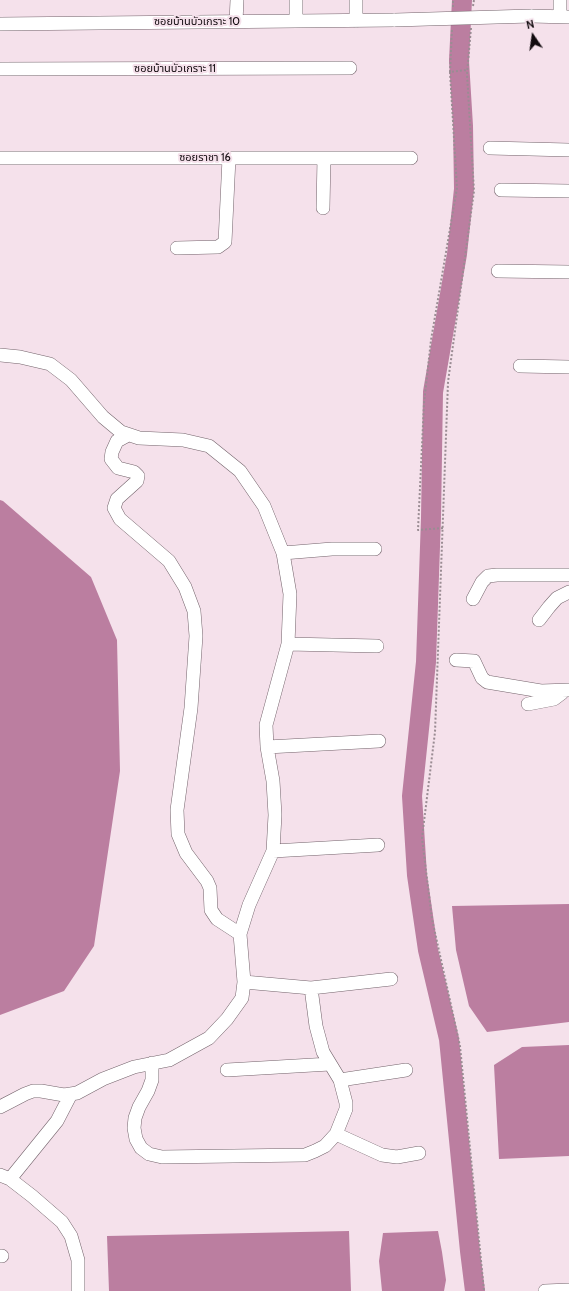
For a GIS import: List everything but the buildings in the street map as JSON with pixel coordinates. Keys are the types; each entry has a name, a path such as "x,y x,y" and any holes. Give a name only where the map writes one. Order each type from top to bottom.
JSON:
{"street":[{"path":"236,22 237,0"},
{"path":"296,0 296,21"},
{"path":"356,0 356,21"},
{"path":"560,0 564,17"},
{"name":"ซอยบ้านบัวเกราะ 10","path":"0,24 356,21 531,16 564,17"},
{"name":"ซอยบ้านบัวเกราะ 11","path":"0,69 350,68"},
{"path":"490,148 569,150"},
{"name":"ซอยราชา 16","path":"0,158 411,158"},
{"path":"177,248 218,247 223,245 225,242 229,158"},
{"path":"323,208 324,158"},
{"path":"501,190 569,191"},
{"path":"498,271 569,272"},
{"path":"0,355 20,357 50,364 72,380 103,417 121,432 139,438 183,440 209,446 240,471 264,506 283,553 290,594 288,644 266,725 266,747 273,781 275,815 273,851 249,904 240,934 244,982 242,998 228,1019 209,1038 169,1060 134,1066 102,1079 77,1093 57,1095 41,1091 32,1091 0,1107"},
{"path":"520,366 569,367"},
{"path":"128,435 117,441 112,452 111,459 118,468 134,472 138,476 137,481 117,499 114,508 120,519 169,561 185,587 194,611 196,636 191,708 177,810 178,834 186,853 207,881 210,888 211,910 217,919 240,934"},
{"path":"283,553 332,549 375,549"},
{"path":"473,599 482,582 488,576 569,575"},
{"path":"539,620 557,598 569,592"},
{"path":"288,644 378,646"},
{"path":"456,660 474,661 482,678 487,682 541,691 567,690"},
{"path":"528,704 554,699 567,690"},
{"path":"266,747 379,742"},
{"path":"273,851 378,845"},
{"path":"244,982 311,988 392,979"},
{"path":"152,1063 152,1080 139,1107 135,1118 134,1128 136,1139 141,1148 149,1154 162,1157 305,1155 315,1151 325,1146 336,1134 346,1106 340,1080 324,1052 316,1026 311,988"},
{"path":"227,1070 330,1064"},
{"path":"340,1080 406,1070"},
{"path":"71,1094 57,1121 5,1177 62,1222 71,1236 78,1260 78,1291"},
{"path":"336,1134 382,1155 397,1157 419,1153"},
{"path":"545,1291 569,1290"}],"path":[{"path":"453,0 453,8"},
{"path":"473,8 474,0"},
{"path":"443,528 418,530 424,403 430,348 457,188 450,72 452,24"},
{"path":"472,24 467,70 474,191 448,382 435,732 422,838 432,919 460,1046 484,1291"},
{"path":"450,72 467,70"}],"shaded area":[{"path":"0,500 91,577 117,640 120,771 94,946 64,991 0,1015"},
{"path":"569,904 569,1022 487,1032 469,1006 456,950 452,906"},
{"path":"569,1045 569,1156 499,1159 494,1065 522,1047"},
{"path":"349,1231 351,1291 109,1291 107,1236"},
{"path":"438,1231 446,1280 444,1291 382,1291 379,1261 383,1233"}],"waterway":[{"path":"462,0 459,61 463,126 464,189 457,254 433,392 431,518 426,662 412,796 417,875 428,950 449,1039 475,1291"}]}
